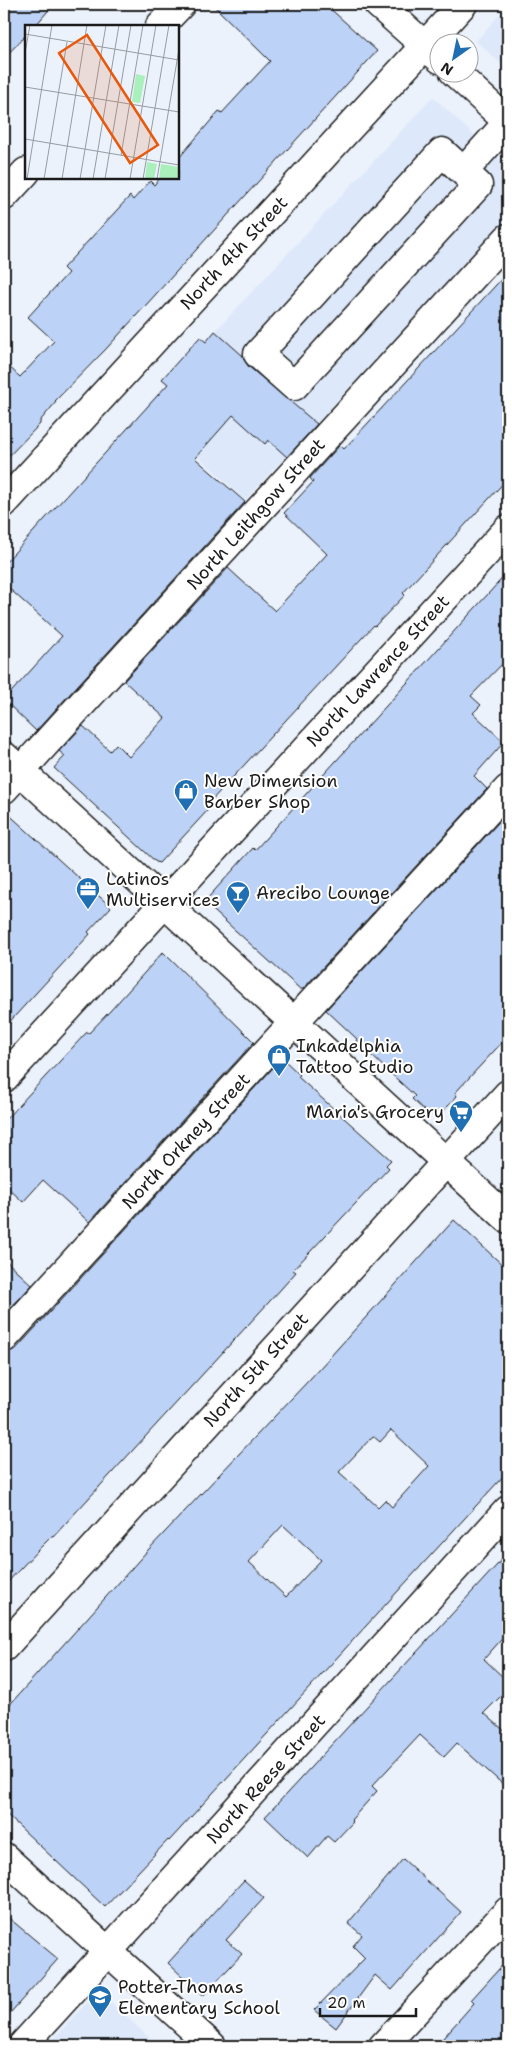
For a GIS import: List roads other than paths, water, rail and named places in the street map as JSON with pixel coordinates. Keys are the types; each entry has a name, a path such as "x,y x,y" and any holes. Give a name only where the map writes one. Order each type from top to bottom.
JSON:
{"street":[{"path":"161,25 180,4"},
{"path":"378,4 430,50"},
{"name":"North 4th Street","path":"445,32 463,4"},
{"name":"North 4th Street","path":"4,503 430,54"},
{"path":"464,171 508,122 465,82"},
{"path":"442,152 464,171 478,184 294,386 258,354 442,152"},
{"path":"4,196 25,173"},
{"name":"North Leithgow Street","path":"9,772 508,238"},
{"name":"North Lawrence Street","path":"4,1078 508,529"},
{"path":"9,772 163,904 296,1023 508,1219"},
{"name":"North Orkney Street","path":"4,1338 296,1023 508,789"},
{"name":"North 5th Street","path":"4,1647 508,1094"},
{"name":"North Reese Street","path":"22,2046 508,1510"},
{"path":"4,1857 212,2046"},
{"path":"383,2046 508,1911"}],"place":[{"name":"New Dimension Barber Shop","path":"186,812"},
{"name":"Latinos Multiservices","path":"88,910"},
{"name":"Arecibo Lounge","path":"238,914"},
{"name":"Inkadelphia Tattoo Studio","path":"279,1077"},
{"name":"Maria's Grocery","path":"461,1133"},
{"name":"Potter-Thomas Elementary School","path":"100,2018"}]}
